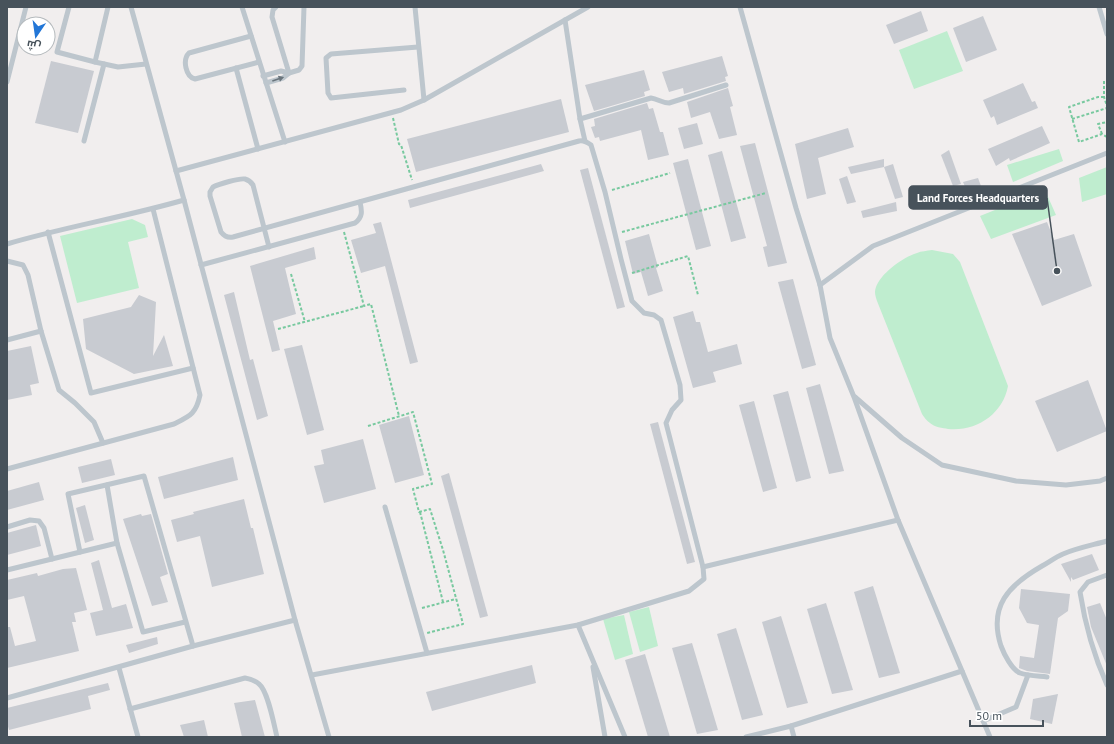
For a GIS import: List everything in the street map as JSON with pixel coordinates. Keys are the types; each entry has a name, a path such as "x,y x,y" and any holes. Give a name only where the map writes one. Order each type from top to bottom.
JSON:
{"lane":[{"path":"7,82 26,7"},
{"path":"69,7 57,52 118,67 146,64"},
{"path":"95,62 108,7"},
{"path":"131,7 184,200 295,620 329,737"},
{"path":"242,7 285,142"},
{"path":"276,7 273,10 272,17 289,73"},
{"path":"266,83 283,78 289,73 299,70 302,66 304,7"},
{"path":"415,7 424,100"},
{"path":"176,171 392,114 424,100 588,7"},
{"path":"740,7 796,208 820,284 830,338 854,396 898,520 990,737"},
{"path":"1099,7 1104,14 1107,34"},
{"path":"565,20 580,119 585,141"},
{"path":"251,36 189,53 185,59 188,75 193,79 259,62"},
{"path":"404,90 331,98 328,93 326,58 331,54 418,47"},
{"path":"84,141 104,64"},
{"path":"236,68 258,149"},
{"path":"263,76 281,71 289,73"},
{"path":"580,119 651,98 656,98 665,103 669,103 726,85"},
{"path":"269,246 264,228 251,182 240,179 216,185 211,189 210,196 221,232 226,237 233,237 264,228 579,141 585,141 591,145 605,192 632,301 644,313 654,315 661,320 680,385 681,400 672,410 666,423 703,567 704,579 689,591 578,625 312,675"},
{"path":"820,284 872,246 1107,153"},
{"path":"7,244 48,232 153,209 184,200"},
{"path":"201,265 355,223 360,220 362,216 360,202"},
{"path":"7,469 174,424 187,418 197,408 200,396 153,209"},
{"path":"48,232 91,393 193,368"},
{"path":"7,261 23,265 28,275 41,332 59,390 75,402 94,422 103,443"},
{"path":"7,340 41,332"},
{"path":"854,396 902,438 942,465 1016,481 1052,484 1066,485 1100,481 1107,478"},
{"path":"80,552 68,494 144,476 193,646"},
{"path":"107,485 118,543 143,632 185,622"},
{"path":"385,507 427,653"},
{"path":"7,527 30,520 39,521 44,528 52,559"},
{"path":"703,567 898,520"},
{"path":"1047,677 1018,673 1003,651 997,634 997,616 1003,599 1014,586 1028,575 1063,554 1107,541"},
{"path":"7,570 118,543"},
{"path":"1107,575 1088,582 1080,592 1083,614 1101,673 1107,685"},
{"path":"7,698 119,668 193,646 295,620"},
{"path":"578,625 625,737"},
{"path":"592,658 605,737"},
{"path":"119,668 138,737"},
{"path":"746,737 791,726 962,671"},
{"path":"983,721 1016,707 1028,675"},
{"path":"130,709 245,678 260,684 265,690 277,737"},
{"path":"791,726 794,737"}],"path":[{"path":"1072,119 1107,107 1104,97 1104,81"},
{"path":"1102,134 1079,142 1069,107 1098,97 1104,97"},
{"path":"392,114 399,144 401,145 414,187"},
{"path":"1107,122 1098,124 1102,134 1107,137"},
{"path":"605,192 670,173"},
{"path":"615,234 766,193"},
{"path":"343,226 364,306"},
{"path":"625,275 688,256 698,295"},
{"path":"291,274 305,322"},
{"path":"278,329 371,304 399,416"},
{"path":"368,426 413,412 432,484 413,489 444,602"},
{"path":"419,512 430,509 463,624 422,634"},
{"path":"415,610 456,599"}],"green space":[{"path":"947,31 963,71 914,89 899,50"},
{"path":"1059,149 1063,161 1013,182 1007,165"},
{"path":"1107,167 1107,194 1082,202 1079,178"},
{"path":"1045,190 1056,215 991,239 980,216"},
{"path":"132,219 145,225 148,237 128,242 139,288 77,303 60,236"},
{"path":"932,250 953,254 960,262 1008,386 1005,396 994,413 978,424 958,429 939,427 932,424 922,414 875,295 880,280 891,268 911,255"},
{"path":"649,607 658,646 640,652 629,612"},
{"path":"624,615 633,654 615,660 603,619"}],"building":[{"path":"921,11 928,31 894,44 886,25"},
{"path":"983,16 997,50 966,62 953,28"},
{"path":"722,56 728,76 725,77 726,81 684,94 683,88 669,92 662,72"},
{"path":"51,61 94,71 78,133 35,123"},
{"path":"644,70 650,90 644,92 645,96 594,111 585,85"},
{"path":"1023,83 1032,102 1035,101 1038,108 997,125 994,116 991,118 983,100"},
{"path":"728,88 733,106 730,107 737,135 719,139 710,112 691,118 687,102"},
{"path":"561,99 569,132 416,172 407,139"},
{"path":"647,103 649,109 653,108 660,132 663,132 669,155 648,160 641,130 600,141 599,137 595,138 591,127 595,126 594,119"},
{"path":"697,123 703,144 684,149 678,128"},
{"path":"1042,126 1050,143 1010,161 1009,158 996,166 988,149"},
{"path":"848,128 854,147 818,158 826,194 807,199 795,144"},
{"path":"755,143 787,263 768,267 763,247 767,246 740,146"},
{"path":"949,150 961,184 953,186 941,155"},
{"path":"722,151 746,238 731,242 708,155"},
{"path":"688,159 711,246 696,250 673,163"},
{"path":"884,159 884,167 851,174 848,167"},
{"path":"541,164 544,171 410,208 408,200"},
{"path":"893,164 903,197 895,199 884,167"},
{"path":"588,168 625,307 617,309 580,170"},
{"path":"847,176 856,202 847,204 839,179"},
{"path":"978,178 981,186 967,191 963,182"},
{"path":"896,202 897,211 863,218 861,211"},
{"path":"381,222 418,362 410,364 385,266 361,273 351,240 376,233 373,224"},
{"path":"1047,222 1054,240 1074,234 1092,286 1042,306 1012,234"},
{"path":"649,234 658,267 656,268 663,291 648,296 641,272 633,274 625,241"},
{"path":"314,247 316,259 285,268 296,314 273,321 280,350 272,352 250,266"},
{"path":"793,279 816,365 802,369 778,282"},
{"path":"234,292 250,360 253,359 268,416 257,420 224,295"},
{"path":"139,295 156,302 153,356 164,335 173,366 134,374 86,349 83,319 131,307"},
{"path":"693,311 696,322 700,322 708,352 737,344 742,364 713,372 716,382 693,388 673,317"},
{"path":"302,345 324,430 307,435 284,349"},
{"path":"31,346 39,383 30,385 32,395 7,400 7,351"},
{"path":"1088,380 1107,431 1057,452 1035,401"},
{"path":"820,384 844,471 829,474 806,388"},
{"path":"788,391 811,478 796,482 773,395"},
{"path":"754,401 777,488 763,492 739,405"},
{"path":"409,416 424,475 395,483 379,425"},
{"path":"658,422 695,562 687,564 650,424"},
{"path":"363,439 376,489 324,503 314,466 324,464 321,450"},
{"path":"233,457 238,480 164,499 158,477"},
{"path":"111,459 115,475 82,483 78,467"},
{"path":"449,473 488,616 480,618 441,476"},
{"path":"39,482 44,500 7,510 7,491"},
{"path":"244,499 251,528 253,528 264,574 212,587 200,536 177,542 171,520 194,514 193,512"},
{"path":"85,505 94,540 85,543 76,508"},
{"path":"141,514 142,516 151,514 168,574 160,577 168,602 152,606 123,519"},
{"path":"36,525 41,546 7,555 7,533"},
{"path":"1092,554 1099,570 1073,580 1071,577 1071,582 1061,564"},
{"path":"99,560 112,608 126,604 133,628 96,636 90,613 103,610 91,563"},
{"path":"76,568 87,610 74,613 76,622 72,622 79,651 7,668 7,627 10,627 15,646 36,641 24,596 7,600 7,580 37,573 38,576 63,569"},
{"path":"873,586 900,673 879,678 854,592"},
{"path":"1021,589 1070,594 1068,611 1058,618 1050,674 1027,671 1019,668 1020,656 1034,658 1039,625 1027,623 1019,608"},
{"path":"826,603 853,690 832,694 807,609"},
{"path":"1100,603 1107,620 1107,666 1091,627 1087,607"},
{"path":"781,616 808,703 787,708 762,622"},
{"path":"736,628 763,715 742,720 717,634"},
{"path":"157,637 158,644 129,653 126,645"},
{"path":"692,643 718,730 697,734 672,648"},
{"path":"645,654 670,737 648,737 625,660"},
{"path":"532,665 536,683 432,711 426,692"},
{"path":"108,683 110,690 88,696 91,709 9,730 7,723 7,708"},
{"path":"1058,694 1052,724 1030,719 1033,699"},
{"path":"255,700 265,737 242,737 234,703"},
{"path":"204,720 208,737 184,737 180,725"}],"place":[{"name":"Land Forces Headquarters","path":"1057,271"}]}
